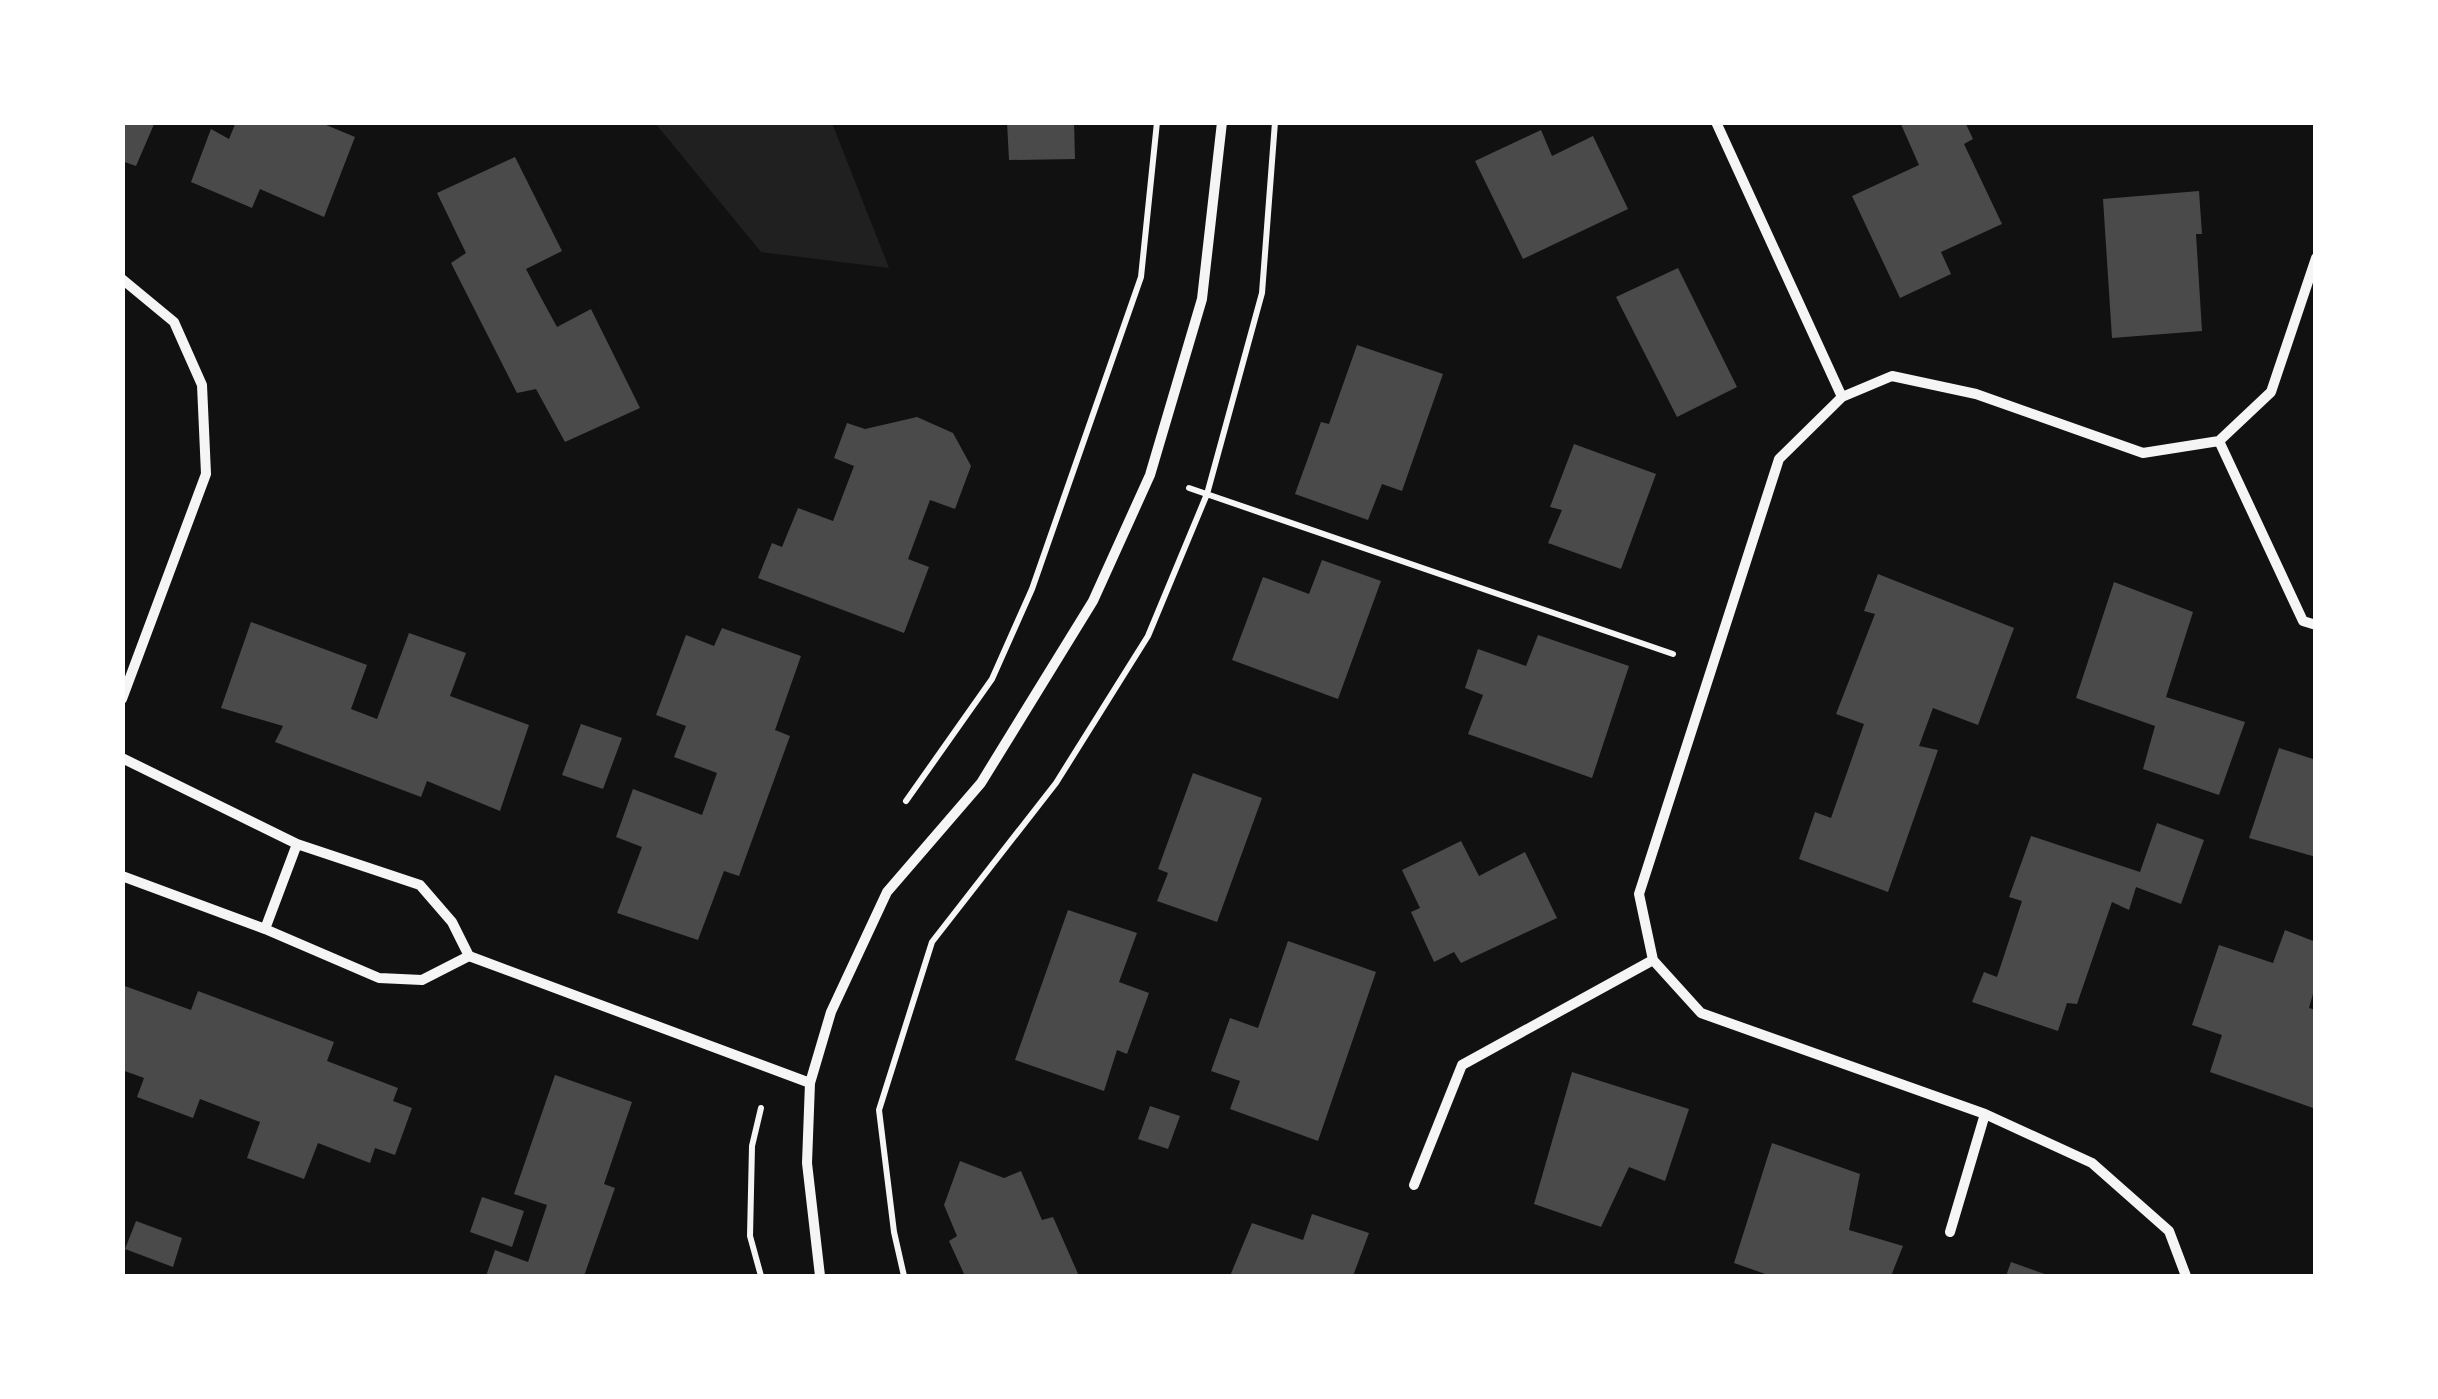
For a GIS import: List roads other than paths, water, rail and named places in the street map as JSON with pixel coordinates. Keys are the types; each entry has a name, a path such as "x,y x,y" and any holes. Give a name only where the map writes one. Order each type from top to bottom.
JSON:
{"street":[{"path":"820,1276 806,1163 810,1083 831,1012 886,892 981,783 1093,601 1150,474 1202,299 1222,122"},
{"path":"1716,122 1842,398"},
{"path":"2186,1276 2169,1231 2092,1163 1985,1114 1702,1013 1653,960 1639,894 1779,459 1842,398 1892,376 1976,394 2143,453 2219,441 2271,392 2316,258"},
{"path":"122,279 174,322 202,385 206,474 122,700"},
{"path":"2219,441 2303,620 2316,625"},
{"path":"122,758 298,844 420,885 452,922 469,956 810,1083"},
{"path":"265,929 298,844"},
{"path":"122,876 265,929 378,978 422,980 469,956"},
{"path":"1414,1184 1462,1064 1653,960"},
{"path":"1950,1232 1985,1114"}]}
